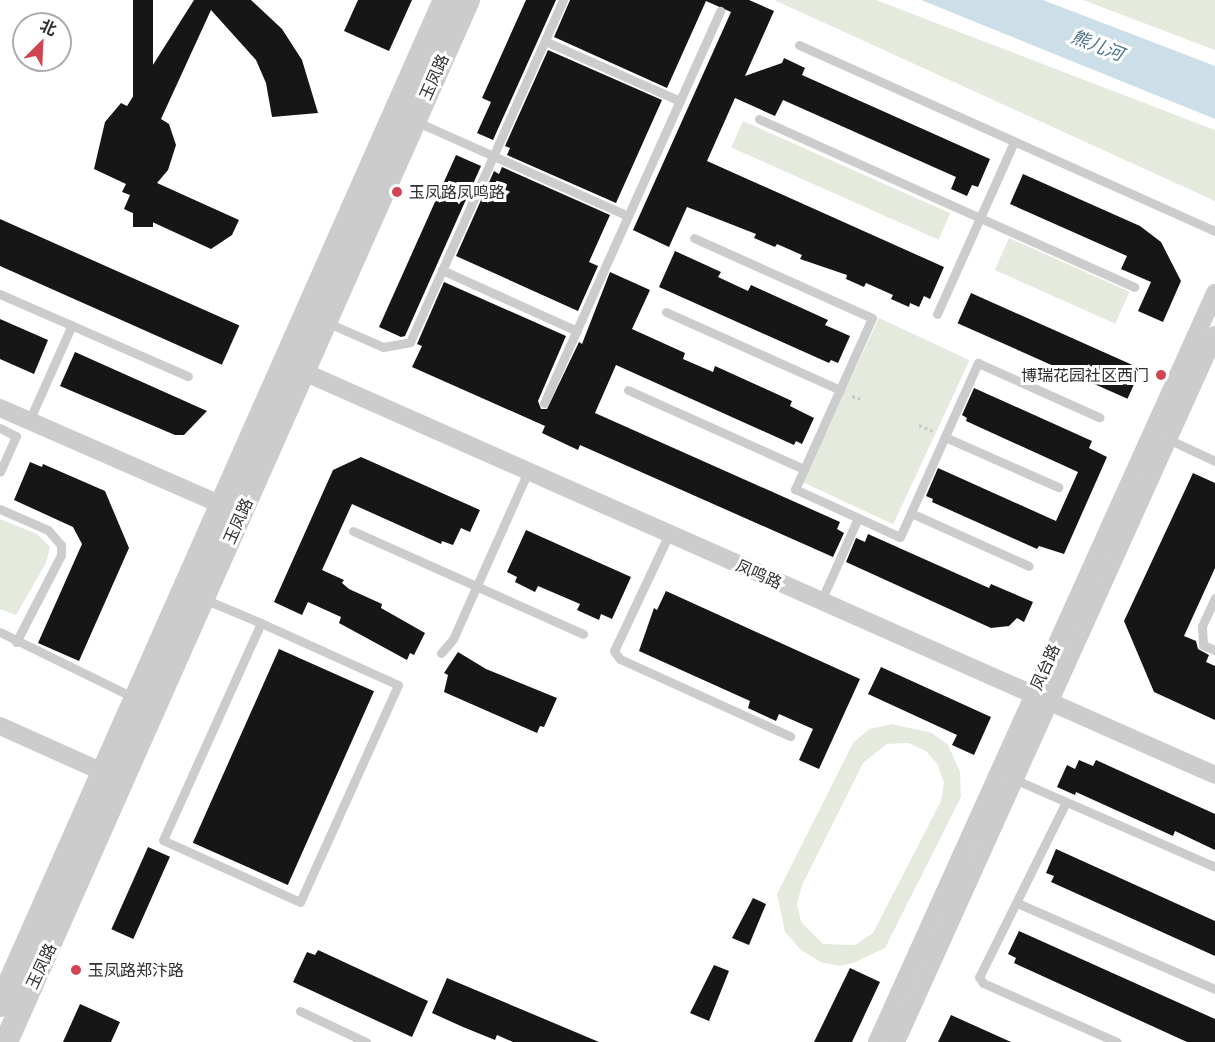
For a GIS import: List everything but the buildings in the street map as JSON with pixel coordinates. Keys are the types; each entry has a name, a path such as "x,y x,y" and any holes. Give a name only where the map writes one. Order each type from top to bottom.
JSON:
{"street":[{"name":"玉凤路","path":"0,1005 138,699 445,0"},
{"name":"玉凤路","path":"6,1042 468,0"},
{"name":"凤台路","path":"896,1042 1014,779 1041,698 1215,292"},
{"name":"凤台路","path":"877,1042 1041,698 1168,439 1215,335"},
{"name":"凤鸣路","path":"304,372 1215,776"},
{"path":"0,408 222,505"},
{"path":"0,726 105,773"}],"lane":[{"path":"326,322 383,347 410,342 563,0"},
{"path":"544,403 720,11"},
{"path":"545,40 680,101"},
{"path":"799,45 1215,231"},
{"path":"759,119 1134,286"},
{"path":"415,121 628,216"},
{"path":"937,314 1014,142"},
{"path":"694,238 872,318 795,489 900,537 978,363 1099,417"},
{"path":"442,270 577,331"},
{"path":"0,294 188,376"},
{"path":"666,312 840,390"},
{"path":"30,421 72,325"},
{"path":"628,390 804,469"},
{"path":"0,429 16,436 0,472"},
{"path":"945,437 1058,487"},
{"path":"1168,439 1215,461"},
{"path":"441,653 453,639 528,471"},
{"path":"0,508 48,530 61,545 61,555 16,642"},
{"path":"911,513 1029,566"},
{"path":"821,601 858,518"},
{"path":"353,531 583,634"},
{"path":"669,534 614,651 620,659 790,736"},
{"path":"1215,598 1202,626 1203,645 1215,650"},
{"path":"204,599 261,623 398,685 300,902 163,840 261,623"},
{"path":"0,632 16,642 138,699"},
{"path":"1014,779 1215,867"},
{"path":"1066,802 1017,903 981,970 983,983 1117,1042"},
{"path":"1017,903 1215,989"},
{"path":"300,1011 366,1042"}],"shaded area":[{"path":"774,0 876,0 1215,130 1215,201"},
{"path":"1083,0 1215,0 1215,50"},
{"path":"743,121 950,213 939,240 731,147"},
{"path":"1009,238 1130,292 1115,324 995,270"},
{"path":"879,318 970,360 893,524 803,482"},
{"path":"0,519 37,534 50,547 46,563 16,615 0,609"},
{"path":"892,724 932,733 948,745 960,772 961,797 885,948 853,963 839,966 821,962 801,950 785,932 777,894 853,743 869,729","holes":["908,743 926,751 938,765 944,783 941,801 873,933 855,945 823,944 801,922 797,904 802,885 863,763 887,744"]}],"water":[{"name":"熊儿河","path":"921,0 1043,0 1215,66 1215,119"}],"place":[{"name":"玉凤路凤鸣路","path":"397,192"},
{"name":"博瑞花园社区西门","path":"1161,375"},
{"name":"玉凤路郑汴路","path":"76,970"}]}
